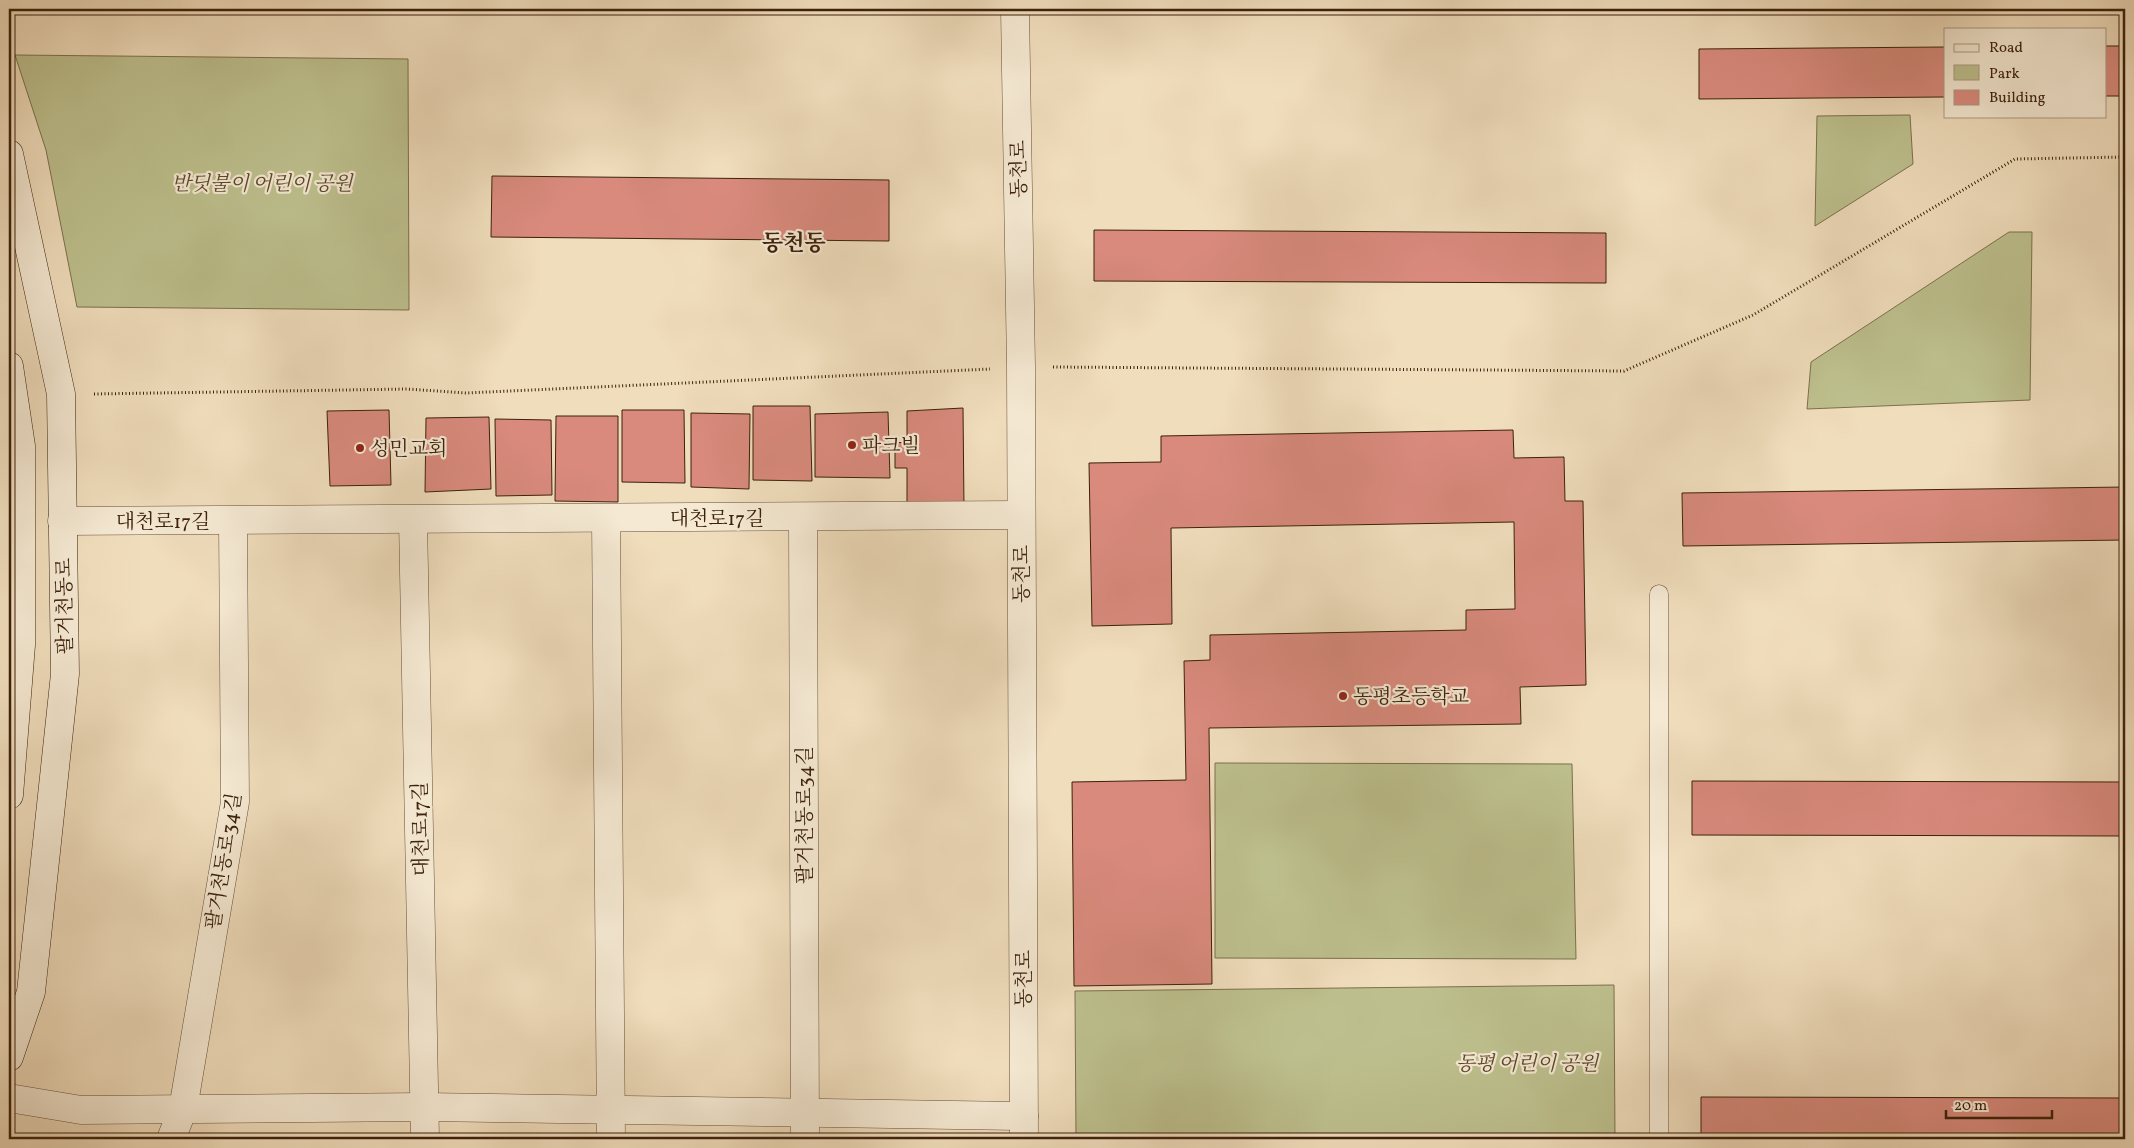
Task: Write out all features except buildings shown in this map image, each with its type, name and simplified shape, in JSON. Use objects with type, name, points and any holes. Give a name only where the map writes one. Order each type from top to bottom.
[{"type":"street","name":"동천로","points":[[1015,9],[1021,367],[1024,1127]]},
{"type":"street","name":"팔거천동로","points":[[9,154],[61,394],[65,674],[31,992],[9,1057]]},
{"type":"street","name":"팔거천동로","points":[[9,366],[21,446],[21,645],[9,795]]},
{"type":"street","name":"대천로17길","points":[[62,521],[803,518],[1021,515]]},
{"type":"street","name":"팔거천동로34길","points":[[803,518],[806,1139]]},
{"type":"street","points":[[606,519],[611,1139]]},
{"type":"street","name":"대천로17길","points":[[414,520],[425,1139]]},
{"type":"street","name":"팔거천동로34길","points":[[171,1139],[182,1109],[235,802],[233,521]]},
{"type":"street","points":[[9,1098],[81,1110],[425,1107],[806,1112],[1024,1127]]},
{"type":"lane","points":[[1659,594],[1659,1139]]},
{"type":"path","points":[[61,394],[407,389],[466,393],[1021,367],[1624,370],[1753,315],[2015,159],[2125,157]]},
{"type":"green space","name":"반딧불이 어린이 공원","points":[[15,55],[408,59],[409,310],[77,307],[46,150]]},
{"type":"green space","points":[[1910,115],[1913,164],[1815,226],[1817,116]]},
{"type":"green space","points":[[2009,232],[2032,232],[2030,400],[1807,409],[1811,362]]},
{"type":"green space","points":[[1215,763],[1572,764],[1576,959],[1215,958]]},
{"type":"green space","name":"동평 어린이 공원","points":[[1614,985],[1615,1139],[1076,1139],[1075,991]]},
{"type":"place","name":"파크빌","points":[[852,445]]},
{"type":"place","name":"성민교회","points":[[360,448]]},
{"type":"place","name":"동평초등학교","points":[[1343,696]]},
{"type":"district","name":"동천동","points":[[794,242]]}]
